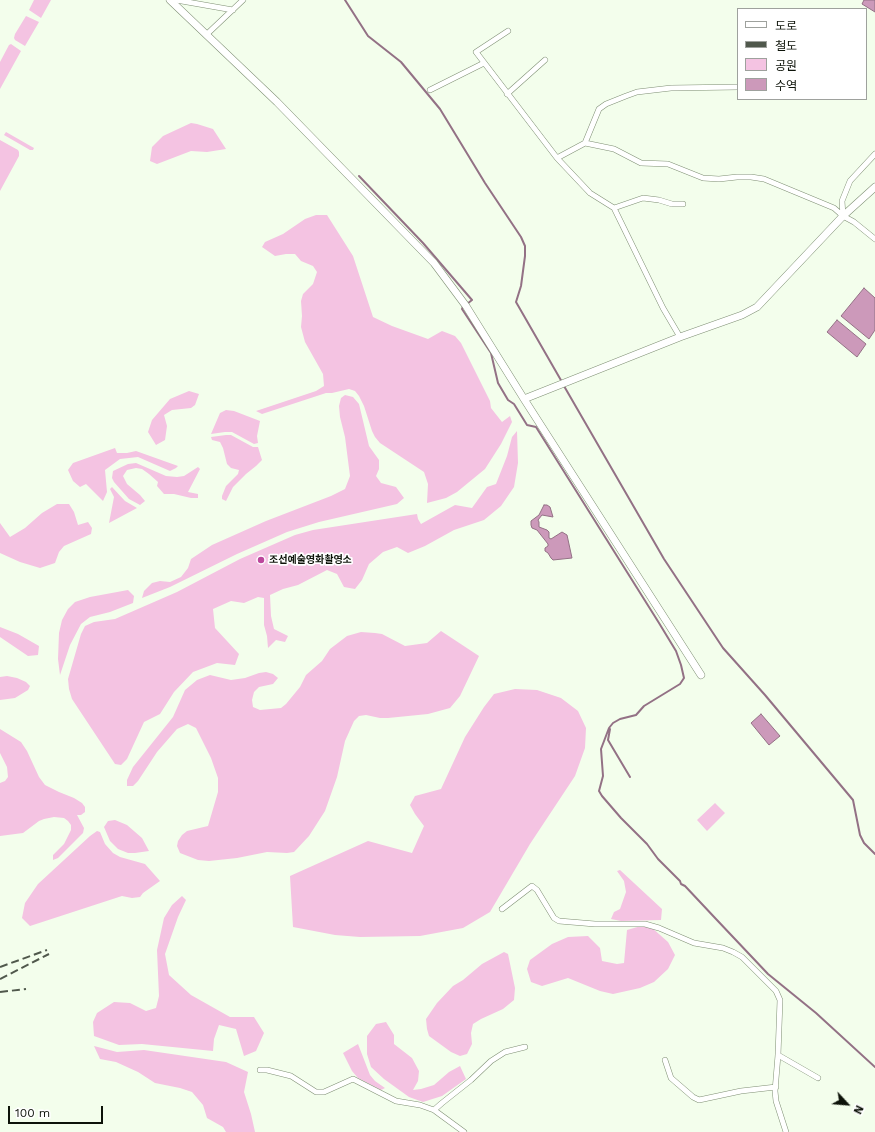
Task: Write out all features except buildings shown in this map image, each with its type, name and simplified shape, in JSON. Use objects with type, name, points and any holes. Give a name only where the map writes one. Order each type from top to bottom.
[{"type":"main road","points":[[170,0],[277,102],[434,264],[466,306],[701,675]]},
{"type":"main road","points":[[524,399],[742,315],[757,307],[843,216],[875,187]]},
{"type":"street","points":[[176,0],[232,10]]},
{"type":"street","points":[[206,35],[243,0]]},
{"type":"street","points":[[508,31],[476,52],[557,158],[590,193],[614,208],[663,308],[680,338]]},
{"type":"street","points":[[507,94],[545,60]]},
{"type":"street","points":[[430,90],[484,63]]},
{"type":"street","points":[[586,143],[599,108],[626,96],[637,92],[671,88],[737,87]]},
{"type":"street","points":[[557,158],[586,143],[614,149],[641,163],[668,164],[703,178],[719,179],[736,176],[764,179],[834,208],[875,238]]},
{"type":"street","points":[[843,216],[842,201],[850,181],[875,154]]},
{"type":"street","points":[[614,208],[643,198],[659,200],[672,204],[683,204]]},
{"type":"street","points":[[502,909],[532,886],[537,890],[554,918],[559,921],[596,924],[645,924],[659,928],[694,943],[723,948],[742,957],[776,990],[780,1000],[776,1101],[786,1132]]},
{"type":"street","points":[[434,1110],[471,1080],[491,1061],[505,1052],[525,1047]]},
{"type":"street","points":[[778,1055],[818,1078]]},
{"type":"street","points":[[665,1060],[671,1078],[693,1098],[699,1100],[741,1091],[776,1086]]},
{"type":"street","points":[[260,1070],[267,1070],[291,1076],[316,1092],[324,1092],[353,1079],[396,1101],[420,1105],[434,1110],[464,1132]]},
{"type":"green space","points":[[34,0],[51,0],[41,18],[29,10]]},
{"type":"green space","points":[[26,16],[39,22],[25,46],[14,38]]},
{"type":"green space","points":[[11,44],[21,51],[0,89],[0,62]]},
{"type":"green space","points":[[191,123],[213,129],[226,149],[207,152],[191,151],[157,164],[150,161],[152,147],[163,136]]},
{"type":"green space","points":[[6,132],[34,148],[33,150],[30,150],[4,135]]},
{"type":"green space","points":[[0,140],[18,150],[19,156],[0,191]]},
{"type":"green space","points":[[316,215],[327,215],[353,256],[373,317],[392,326],[428,339],[442,331],[455,336],[461,343],[490,401],[491,408],[502,422],[510,416],[512,422],[501,444],[485,469],[457,492],[446,498],[427,503],[428,484],[424,472],[380,443],[372,431],[364,406],[355,391],[349,389],[326,393],[262,414],[256,411],[316,391],[324,386],[323,374],[305,342],[301,327],[301,301],[303,294],[313,284],[317,272],[313,266],[301,261],[295,254],[275,256],[262,247],[265,242],[283,234],[305,219]]},
{"type":"green space","points":[[189,391],[199,394],[195,405],[191,408],[172,410],[164,415],[167,426],[165,440],[156,445],[148,432],[152,420],[170,399]]},
{"type":"green space","points":[[345,395],[353,397],[359,404],[369,446],[379,460],[379,469],[376,476],[381,483],[396,487],[404,498],[397,504],[319,522],[287,532],[237,554],[170,587],[142,598],[144,591],[152,583],[160,581],[170,582],[181,577],[188,568],[191,559],[212,545],[345,489],[350,476],[339,406],[341,398]]},
{"type":"green space","points":[[226,410],[234,411],[260,421],[257,436],[258,443],[254,444],[232,432],[211,434],[220,413]]},
{"type":"green space","points":[[517,431],[518,463],[514,487],[501,506],[484,520],[454,530],[425,546],[408,553],[397,547],[383,552],[369,564],[362,580],[355,589],[344,587],[337,574],[327,570],[298,585],[283,589],[270,595],[271,616],[274,629],[288,636],[285,642],[276,640],[268,648],[264,625],[264,598],[258,597],[244,603],[231,601],[213,609],[215,628],[239,654],[235,665],[217,663],[193,672],[174,692],[160,714],[144,722],[127,759],[121,765],[115,764],[72,699],[69,689],[68,679],[81,634],[85,626],[94,622],[115,619],[177,592],[240,559],[295,535],[313,530],[417,514],[421,524],[455,505],[472,508],[487,487],[496,484],[507,456],[512,437]]},
{"type":"green space","points":[[231,435],[253,447],[258,447],[262,460],[233,487],[226,501],[222,499],[222,496],[226,486],[238,474],[239,470],[231,468],[227,464],[220,442],[212,440],[211,437]]},
{"type":"green space","points":[[115,448],[117,453],[136,451],[178,466],[170,471],[138,457],[120,459],[105,470],[107,492],[103,501],[86,484],[80,487],[73,481],[68,470],[73,463]]},
{"type":"green space","points":[[136,463],[166,476],[177,477],[184,476],[198,467],[200,469],[188,492],[198,494],[198,498],[164,494],[157,486],[158,482],[142,469],[136,468],[127,470],[123,476],[127,484],[145,501],[140,505],[129,499],[114,482],[112,478],[113,471],[128,464]]},
{"type":"green space","points":[[112,487],[125,501],[137,508],[109,523],[114,497],[110,489]]},
{"type":"green space","points":[[57,504],[69,504],[74,512],[78,525],[88,522],[92,528],[91,534],[64,546],[59,552],[55,563],[40,568],[20,562],[0,553],[0,523],[10,537],[25,528],[42,513]]},
{"type":"green space","points":[[128,590],[134,596],[133,603],[110,612],[90,617],[81,624],[70,645],[60,675],[58,659],[59,633],[62,620],[68,609],[75,602],[90,597]]},
{"type":"green space","points":[[0,627],[18,634],[39,646],[38,655],[28,656],[0,637]]},
{"type":"green space","points":[[441,631],[479,656],[460,696],[450,708],[428,714],[388,718],[366,715],[359,716],[354,721],[345,741],[337,777],[325,811],[309,836],[294,852],[267,852],[237,858],[209,861],[198,860],[180,853],[177,846],[182,835],[187,831],[208,826],[218,792],[218,778],[211,758],[196,728],[188,724],[177,729],[157,752],[138,781],[133,786],[127,786],[127,780],[133,767],[173,717],[185,690],[197,680],[210,675],[231,680],[266,672],[273,674],[278,678],[273,684],[259,687],[254,692],[252,700],[253,707],[260,710],[281,708],[300,687],[306,675],[322,661],[330,649],[347,636],[361,632],[382,634],[405,646],[427,643]]},
{"type":"green space","points":[[7,676],[26,682],[30,686],[28,690],[15,698],[0,700],[0,677]]},
{"type":"green space","points":[[515,689],[537,690],[561,698],[578,711],[586,728],[585,748],[575,776],[530,844],[490,912],[463,928],[420,936],[360,937],[335,935],[293,927],[290,876],[368,841],[412,853],[424,826],[410,805],[415,796],[441,789],[465,737],[484,707],[494,694]]},
{"type":"green space","points":[[0,729],[21,742],[27,751],[39,777],[45,785],[74,798],[85,807],[85,812],[81,815],[77,815],[84,828],[83,833],[58,858],[53,860],[53,855],[64,844],[71,830],[71,825],[64,818],[54,817],[44,819],[23,833],[0,836],[0,783],[5,781],[8,777],[7,767],[0,753]]},
{"type":"green space","points":[[715,803],[725,813],[707,831],[697,820]]},
{"type":"green space","points":[[115,820],[127,825],[142,838],[149,851],[128,853],[118,849],[110,841],[104,827],[108,821]]},
{"type":"green space","points":[[97,831],[100,832],[105,844],[113,853],[120,857],[145,864],[160,881],[143,893],[140,897],[132,898],[122,896],[30,926],[22,918],[25,903],[38,884]]},
{"type":"green space","points":[[620,870],[662,909],[661,920],[621,921],[611,919],[614,912],[620,909],[626,892],[624,881],[617,871]]},
{"type":"green space","points":[[182,896],[186,900],[178,917],[165,954],[169,975],[191,995],[230,1017],[254,1017],[264,1033],[256,1051],[244,1056],[236,1029],[219,1025],[214,1039],[213,1051],[142,1044],[119,1045],[94,1036],[93,1022],[97,1013],[114,1002],[130,1003],[146,1011],[156,1008],[159,996],[157,950],[164,918],[172,905]]},
{"type":"green space","points":[[641,926],[651,927],[668,942],[675,955],[668,969],[654,982],[640,988],[613,994],[600,991],[568,978],[542,986],[531,982],[527,969],[530,960],[552,944],[568,937],[588,936],[600,948],[602,961],[617,964],[624,963],[627,930]]},
{"type":"green space","points":[[504,952],[508,954],[515,988],[514,1000],[503,1009],[473,1024],[471,1033],[472,1044],[467,1054],[460,1056],[451,1052],[429,1036],[426,1019],[437,1003],[453,986],[463,980],[482,964]]},
{"type":"green space","points":[[386,1022],[394,1035],[394,1044],[412,1058],[419,1071],[418,1081],[413,1090],[434,1085],[449,1072],[460,1066],[466,1079],[442,1096],[423,1102],[409,1097],[384,1079],[371,1067],[367,1054],[367,1036],[376,1024]]},
{"type":"green space","points":[[358,1044],[370,1075],[375,1081],[385,1088],[381,1090],[358,1078],[352,1071],[343,1053]]},
{"type":"green space","points":[[94,1046],[117,1052],[144,1050],[226,1062],[248,1072],[244,1092],[255,1132],[226,1132],[223,1127],[207,1118],[203,1105],[192,1092],[155,1083],[138,1072],[116,1062],[100,1059]]},
{"type":"water","points":[[864,0],[875,0],[875,12],[862,4]]},
{"type":"water","points":[[864,288],[875,298],[875,330],[869,339],[841,316]]},
{"type":"water","points":[[837,320],[866,344],[857,357],[827,332]]},
{"type":"water","points":[[544,505],[550,507],[553,517],[542,515],[538,520],[539,527],[549,532],[549,538],[551,539],[562,532],[567,535],[572,558],[553,560],[545,551],[548,544],[537,530],[532,528],[531,521],[539,515]]},
{"type":"water","points":[[761,714],[780,736],[769,745],[751,723]]},
{"type":"waterway","points":[[345,0],[368,36],[401,62],[440,109],[485,183],[521,237],[525,246],[525,256],[521,286],[516,302],[562,382]]},
{"type":"waterway","points":[[359,176],[423,243],[472,300],[467,304]]},
{"type":"waterway","points":[[463,306],[462,309],[491,353],[498,383],[508,400],[514,404],[527,425],[536,427],[659,623],[676,651],[681,665],[684,678],[680,684],[644,706],[636,715],[620,719],[613,723],[609,728],[601,749],[603,776],[599,791],[621,818],[647,844],[658,859],[680,881],[681,884],[685,886],[768,974],[816,1013],[875,1067]]},
{"type":"waterway","points":[[564,386],[664,559],[723,648],[765,695],[853,800],[860,835],[864,843],[875,854]]},
{"type":"waterway","points":[[610,729],[608,740],[630,777]]},
{"type":"railway","points":[[0,967],[47,950]]},
{"type":"railway","points":[[0,979],[49,954]]},
{"type":"railway","points":[[0,992],[26,989]]},
{"type":"place","name":"조선예술영화촬영소","points":[[261,560]]}]
